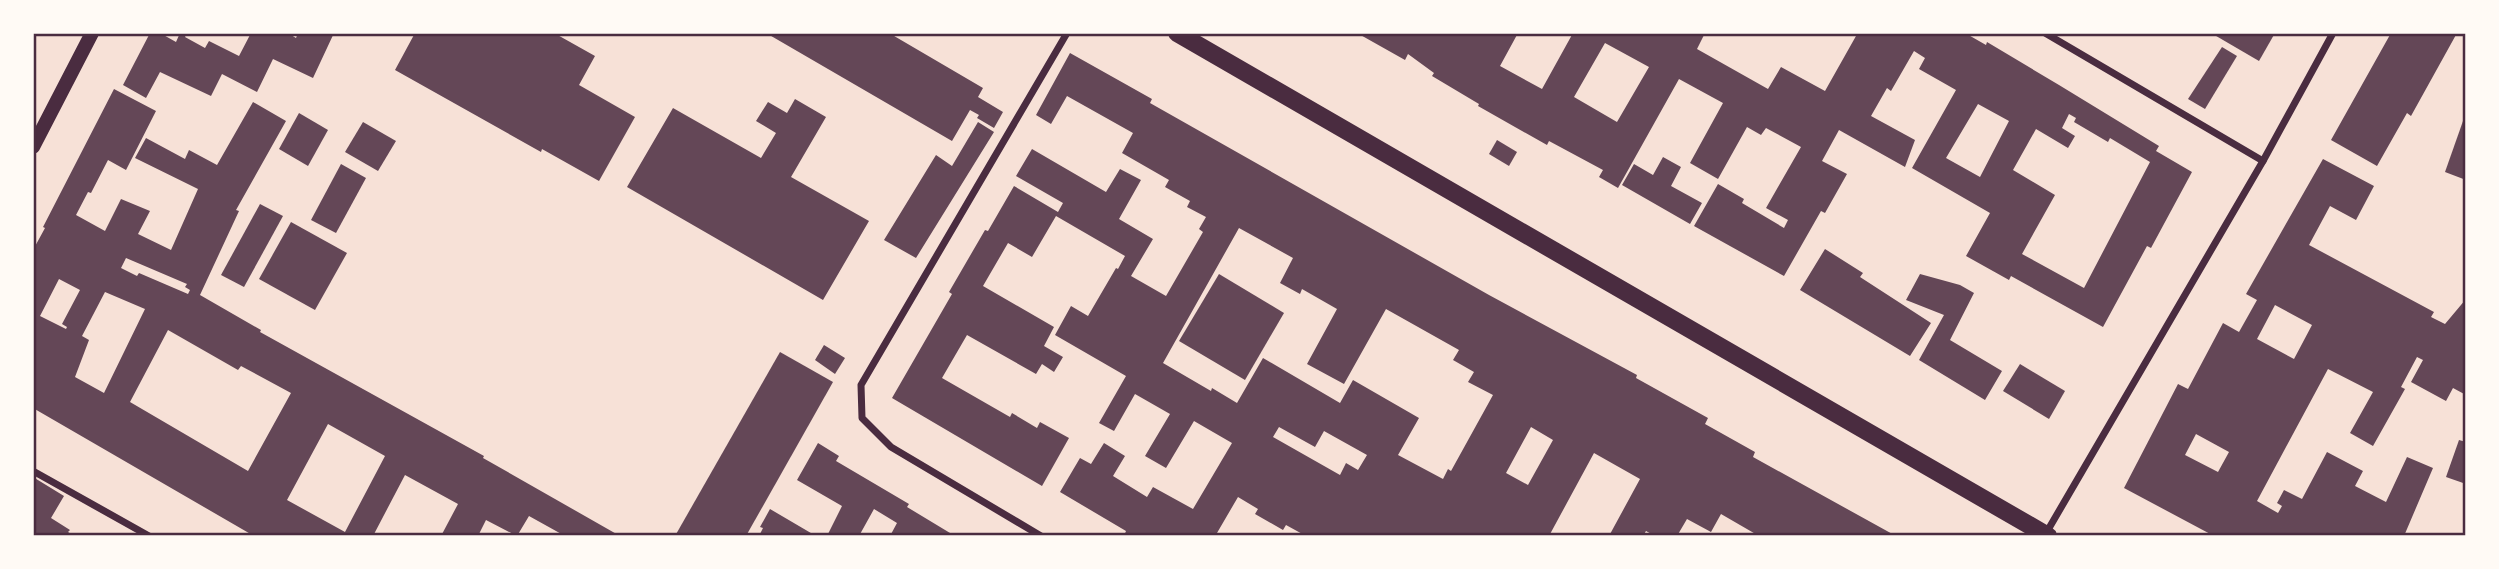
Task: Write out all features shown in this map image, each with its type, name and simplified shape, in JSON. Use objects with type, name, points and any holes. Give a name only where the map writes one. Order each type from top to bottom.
[{"type":"main road","points":[[33,148],[92,33]]},
{"type":"main road","points":[[1177,33],[2046,535]]},
{"type":"street","points":[[1041,536],[891,447],[862,418],[861,385],[1067,33]]},
{"type":"street","points":[[2045,33],[2263,161]]},
{"type":"street","points":[[2046,535],[2263,161],[2333,33]]},
{"type":"street","points":[[33,471],[149,536]]},
{"type":"building","points":[[150,33],[160,33],[176,42],[180,33],[187,33],[185,37],[205,48],[209,41],[239,56],[251,33],[288,33],[296,38],[298,33],[334,33],[313,78],[273,59],[257,92],[222,74],[211,96],[160,72],[146,98],[123,85]]},
{"type":"building","points":[[415,33],[554,33],[595,56],[579,85],[635,117],[599,181],[542,149],[541,152],[395,70]]},
{"type":"building","points":[[766,33],[889,33],[983,88],[978,97],[1003,112],[994,128],[977,118],[979,115],[970,110],[952,141]]},
{"type":"building","points":[[1357,33],[1518,33],[1500,66],[1542,89],[1573,33],[1705,33],[1697,49],[1768,89],[1781,67],[1825,91],[1856,36],[1852,33],[1965,33],[1986,45],[1987,42],[2159,146],[2156,151],[2192,172],[2151,248],[2147,246],[2103,327],[2011,276],[2009,280],[1966,256],[1990,213],[1912,168],[1956,90],[1919,69],[1925,58],[1914,51],[1891,91],[1887,88],[1871,116],[1915,140],[1905,167],[1839,130],[1822,161],[1847,174],[1825,213],[1821,211],[1784,276],[1694,226],[1718,184],[1744,199],[1742,203],[1784,228],[1788,220],[1766,208],[1801,147],[1766,128],[1761,135],[1747,127],[1718,179],[1690,163],[1723,103],[1679,79],[1618,188],[1599,177],[1603,170],[1549,141],[1547,145],[1478,106],[1479,104],[1432,76],[1434,73],[1408,54],[1405,60]],"holes":[[[1605,43],[1649,67],[1617,122],[1574,97]],[[1978,104],[2009,121],[1980,177],[1946,158]],[[2069,114],[2076,118],[2074,122],[2108,142],[2110,138],[2150,162],[2084,288],[2022,254],[2055,195],[2013,170],[2036,129],[2068,148],[2075,136],[2062,128]]]},
{"type":"building","points":[[2211,33],[2275,33],[2259,61]]},
{"type":"building","points":[[2391,33],[2457,33],[2411,116],[2407,113],[2377,166],[2331,140]]},
{"type":"building","points":[[2222,47],[2237,56],[2205,109],[2188,99]]},
{"type":"building","points":[[1070,53],[1152,99],[1150,103],[1489,295],[1637,375],[1636,378],[1708,418],[1705,424],[1755,452],[1753,457],[1896,536],[1759,536],[1721,514],[1711,532],[1687,519],[1677,536],[1655,536],[1646,531],[1643,536],[1609,536],[1640,479],[1594,453],[1549,536],[1306,536],[1286,525],[1283,530],[1255,514],[1258,509],[1238,497],[1217,533],[1222,536],[1124,536],[1126,531],[1060,492],[1080,458],[1091,464],[1104,443],[1125,456],[1113,476],[1147,497],[1153,487],[1193,509],[1232,443],[1194,421],[1166,468],[1145,456],[1170,414],[1135,394],[1114,431],[1099,423],[1126,376],[1055,335],[1071,306],[1088,316],[1125,256],[1056,216],[1032,257],[1008,243],[983,286],[1054,327],[1044,346],[1063,357],[1054,372],[1042,364],[1036,374],[967,335],[942,378],[1010,417],[1012,413],[1037,428],[1040,422],[1069,438],[1042,486],[892,398],[952,294],[949,292],[1014,186],[1058,212],[1063,203],[1016,176],[1032,149],[1106,192],[1120,169],[1141,180],[1119,219],[1153,239],[1131,276],[1166,296],[1203,232],[1199,229],[1206,217],[1187,207],[1190,201],[1165,187],[1169,180],[1122,153],[1133,133],[1067,96],[1051,124],[1036,115]],"holes":[[[1239,228],[1293,258],[1280,283],[1300,294],[1302,289],[1337,309],[1307,364],[1344,384],[1386,309],[1459,350],[1453,360],[1474,372],[1468,382],[1493,395],[1451,471],[1448,469],[1443,479],[1398,455],[1419,418],[1353,380],[1340,403],[1263,358],[1237,403],[1163,363]],[[1279,427],[1315,447],[1324,431],[1367,455],[1358,470],[1346,463],[1340,475],[1273,437]],[[1531,427],[1553,440],[1528,485],[1506,473]]]},
{"type":"building","points":[[114,89],[156,111],[126,170],[108,160],[76,215],[105,231],[121,199],[150,211],[138,234],[171,250],[198,189],[135,158],[146,138],[185,159],[189,150],[217,165],[253,102],[286,121],[236,210],[239,211],[200,295],[261,330],[260,332],[484,456],[483,458],[620,536],[565,536],[529,516],[517,536],[486,520],[478,536],[441,536],[458,504],[405,475],[373,536],[254,536],[33,408],[33,250],[45,228],[43,227]],"holes":[[[126,258],[187,284],[185,287],[190,290],[188,294],[121,268]],[[59,279],[80,290],[62,324],[66,329],[40,316]],[[105,292],[145,309],[104,393],[75,377],[89,340],[82,336]],[[168,330],[238,370],[241,366],[291,393],[248,471],[130,402]],[[328,424],[385,456],[345,532],[287,500]]]},
{"type":"building","points":[[795,99],[826,117],[791,177],[869,221],[823,300],[627,187],[673,108],[761,158],[776,133],[756,121],[768,102],[787,113]]},
{"type":"building","points":[[299,113],[328,130],[308,166],[279,149]]},
{"type":"building","points":[[2463,121],[2466,122],[2466,180],[2445,172]]},
{"type":"building","points":[[363,122],[396,141],[378,171],[345,152]]},
{"type":"building","points":[[978,122],[994,132],[916,258],[884,240],[936,155],[952,166]]},
{"type":"building","points":[[1497,140],[1517,152],[1509,166],[1489,154]]},
{"type":"building","points":[[1663,157],[1681,167],[1671,186],[1702,203],[1690,224],[1622,185],[1634,164],[1653,175]]},
{"type":"building","points":[[2323,159],[2374,186],[2356,220],[2330,206],[2309,245],[2434,312],[2431,317],[2445,324],[2466,299],[2466,395],[2453,388],[2446,401],[2411,382],[2423,360],[2417,357],[2401,387],[2405,389],[2373,446],[2350,433],[2373,392],[2328,369],[2257,501],[2278,513],[2282,506],[2277,503],[2284,490],[2302,499],[2327,452],[2363,471],[2355,486],[2386,502],[2407,457],[2433,468],[2404,536],[2214,536],[2124,488],[2178,384],[2188,389],[2223,323],[2239,332],[2257,300],[2246,294]],"holes":[[[2275,305],[2312,325],[2294,359],[2257,339]],[[2196,434],[2229,452],[2218,472],[2185,455]]]},
{"type":"building","points":[[341,164],[366,178],[336,233],[311,220]]},
{"type":"building","points":[[260,204],[283,216],[244,287],[221,275]]},
{"type":"building","points":[[291,222],[347,253],[315,310],[259,279]]},
{"type":"building","points":[[1825,249],[1863,273],[1860,277],[1931,323],[1910,356],[1800,290]]},
{"type":"building","points":[[1219,274],[1284,313],[1245,380],[1179,341]]},
{"type":"building","points":[[1920,274],[1960,285],[1974,293],[1950,340],[2002,371],[1985,400],[1919,360],[1944,315],[1906,300]]},
{"type":"building","points":[[824,345],[845,358],[835,374],[815,360]]},
{"type":"building","points":[[780,352],[833,382],[746,536],[675,536]]},
{"type":"building","points":[[2020,364],[2065,391],[2049,419],[2003,391]]},
{"type":"building","points":[[2459,440],[2466,442],[2466,484],[2446,477]]},
{"type":"building","points":[[818,443],[839,456],[836,461],[909,504],[907,507],[955,536],[890,536],[897,523],[874,509],[859,536],[827,536],[842,506],[797,480]]},
{"type":"building","points":[[33,477],[64,496],[51,518],[70,530],[68,532],[74,536],[33,536]]},
{"type":"building","points":[[770,509],[816,536],[759,536],[763,528],[760,527]]}]
